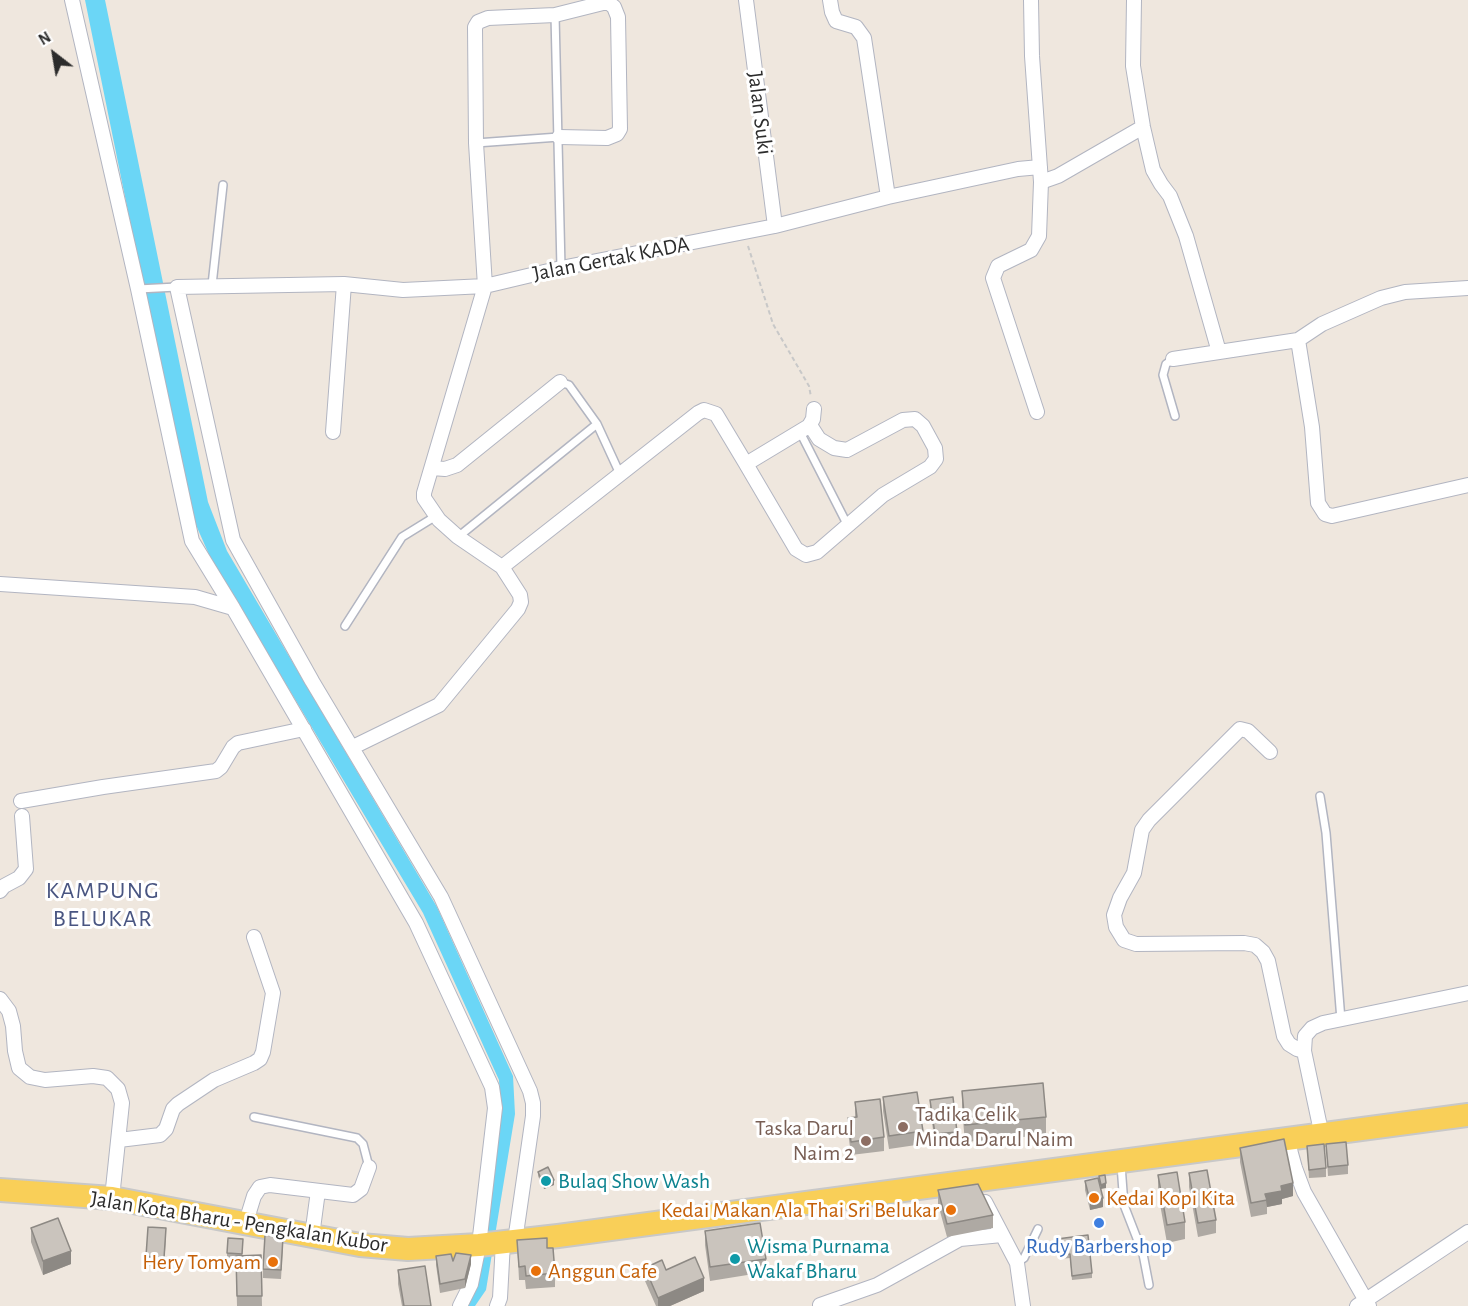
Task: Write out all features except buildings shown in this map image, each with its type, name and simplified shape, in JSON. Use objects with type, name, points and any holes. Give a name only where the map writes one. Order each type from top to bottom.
[{"type":"main road","name":"Jalan Kota Bharu - Pengkalan Kubor","points":[[0,1190],[112,1198],[360,1245],[408,1249],[479,1245],[975,1182],[1468,1115]]},
{"type":"street","points":[[72,0],[138,289],[192,541],[416,923],[492,1087],[495,1108],[479,1245],[471,1284],[460,1306]]},
{"type":"street","name":"Jalan Suki","points":[[746,0],[775,226]]},
{"type":"street","points":[[830,0],[836,21],[856,27],[864,38],[888,197]]},
{"type":"street","points":[[1031,0],[1032,56],[1038,118],[1040,175],[1039,236],[1035,246],[1025,254],[998,266],[993,278],[1037,412]]},
{"type":"street","points":[[1134,0],[1133,66],[1153,170],[1170,196],[1186,236],[1219,352]]},
{"type":"street","points":[[353,747],[441,704],[520,606],[520,595],[502,567],[458,537],[436,516],[424,498],[485,286],[476,142],[474,33],[478,22],[488,18],[555,15],[603,3],[614,7],[618,17],[620,129],[617,134],[607,138],[559,138]]},
{"type":"street","name":"Jalan Gertak KADA","points":[[177,287],[344,284],[403,290],[485,286],[561,268],[775,226],[888,197],[1018,169],[1040,175],[1058,176],[1143,127]]},
{"type":"street","points":[[333,432],[344,284]]},
{"type":"street","points":[[177,287],[233,540],[441,897],[530,1091],[533,1116],[497,1306]]},
{"type":"street","points":[[1173,359],[1298,340],[1322,324],[1381,298],[1405,292],[1468,288]]},
{"type":"street","points":[[1298,340],[1312,427],[1318,502],[1325,514],[1332,516],[1468,485]]},
{"type":"street","points":[[432,468],[445,469],[457,465],[560,382]]},
{"type":"street","points":[[746,464],[805,428],[813,419],[814,409]]},
{"type":"street","points":[[502,567],[704,410],[716,414],[800,553],[812,555],[817,552],[883,495],[930,467],[936,459],[935,448],[923,426],[915,419],[903,420],[851,449],[842,451],[819,439],[805,428]]},
{"type":"street","points":[[0,584],[195,597],[233,608]]},
{"type":"street","points":[[21,801],[216,771],[221,767],[232,747],[238,743],[304,729]]},
{"type":"street","points":[[1270,752],[1248,731],[1240,729],[1149,820],[1142,830],[1134,873],[1120,897],[1114,915],[1116,927],[1124,940],[1136,944],[1244,943],[1255,945],[1268,961],[1284,1036],[1289,1044],[1304,1051]]},
{"type":"street","points":[[0,891],[4,886],[19,878],[26,869],[22,816]]},
{"type":"street","points":[[119,1140],[160,1135],[166,1130],[173,1110],[178,1104],[214,1080],[260,1059],[273,993],[254,937]]},
{"type":"street","points":[[1322,1136],[1304,1051],[1305,1036],[1312,1028],[1323,1023],[1468,993]]},
{"type":"street","points":[[0,999],[9,1011],[19,1068],[30,1077],[45,1080],[93,1076],[107,1078],[118,1089],[122,1103],[112,1198]]},
{"type":"street","points":[[1287,1139],[1304,1192],[1364,1304],[1468,1232]]},
{"type":"street","points":[[246,1222],[256,1191],[265,1185],[348,1195],[357,1193],[364,1185],[369,1167]]},
{"type":"street","points":[[975,1182],[1017,1263],[1023,1306]]},
{"type":"street","points":[[312,1236],[318,1191]]},
{"type":"street","points":[[820,1305],[877,1285],[960,1239],[1002,1235]]},
{"type":"lane","points":[[555,15],[561,268]]},
{"type":"lane","points":[[476,142],[559,138]]},
{"type":"lane","points":[[212,285],[223,185]]},
{"type":"lane","points":[[138,289],[177,287]]},
{"type":"lane","points":[[1173,359],[1166,364],[1162,375],[1175,416]]},
{"type":"lane","points":[[560,382],[569,385],[597,424],[620,474]]},
{"type":"lane","points":[[458,537],[597,424]]},
{"type":"lane","points":[[805,428],[847,524]]},
{"type":"lane","points":[[345,626],[402,537],[436,516]]},
{"type":"lane","points":[[1320,796],[1326,832],[1341,1020]]},
{"type":"lane","points":[[254,1117],[357,1138],[363,1144],[369,1167]]},
{"type":"lane","points":[[1121,1162],[1124,1205],[1143,1254],[1149,1285]]},
{"type":"lane","points":[[1017,1263],[1024,1258],[1038,1229]]},
{"type":"path","points":[[744,232],[773,324],[809,386],[814,409]]},
{"type":"water","points":[[85,0],[105,0],[208,502],[227,551],[437,907],[513,1076],[515,1114],[486,1290],[475,1306],[463,1306],[501,1111],[499,1080],[423,913],[211,559],[188,507]]},
{"type":"place","name":"Tadika Celik Minda Darul Naim","points":[[903,1127]]},
{"type":"place","name":"Taska Darul Naim 2","points":[[866,1141]]},
{"type":"place","name":"Bulaq Show Wash","points":[[546,1181]]},
{"type":"place","name":"Kedai Kopi Kita","points":[[1094,1198]]},
{"type":"place","name":"Kedai Makan Ala Thai Sri Belukar","points":[[951,1210]]},
{"type":"place","name":"Rudy Barbershop","points":[[1099,1223]]},
{"type":"place","name":"Wisma Purnama Wakaf Bharu","points":[[735,1259]]},
{"type":"place","name":"Hery Tomyam","points":[[273,1262]]},
{"type":"place","name":"Anggun Cafe","points":[[536,1271]]},
{"type":"district","name":"KAMPUNG BELUKAR","points":[[103,905]]}]
